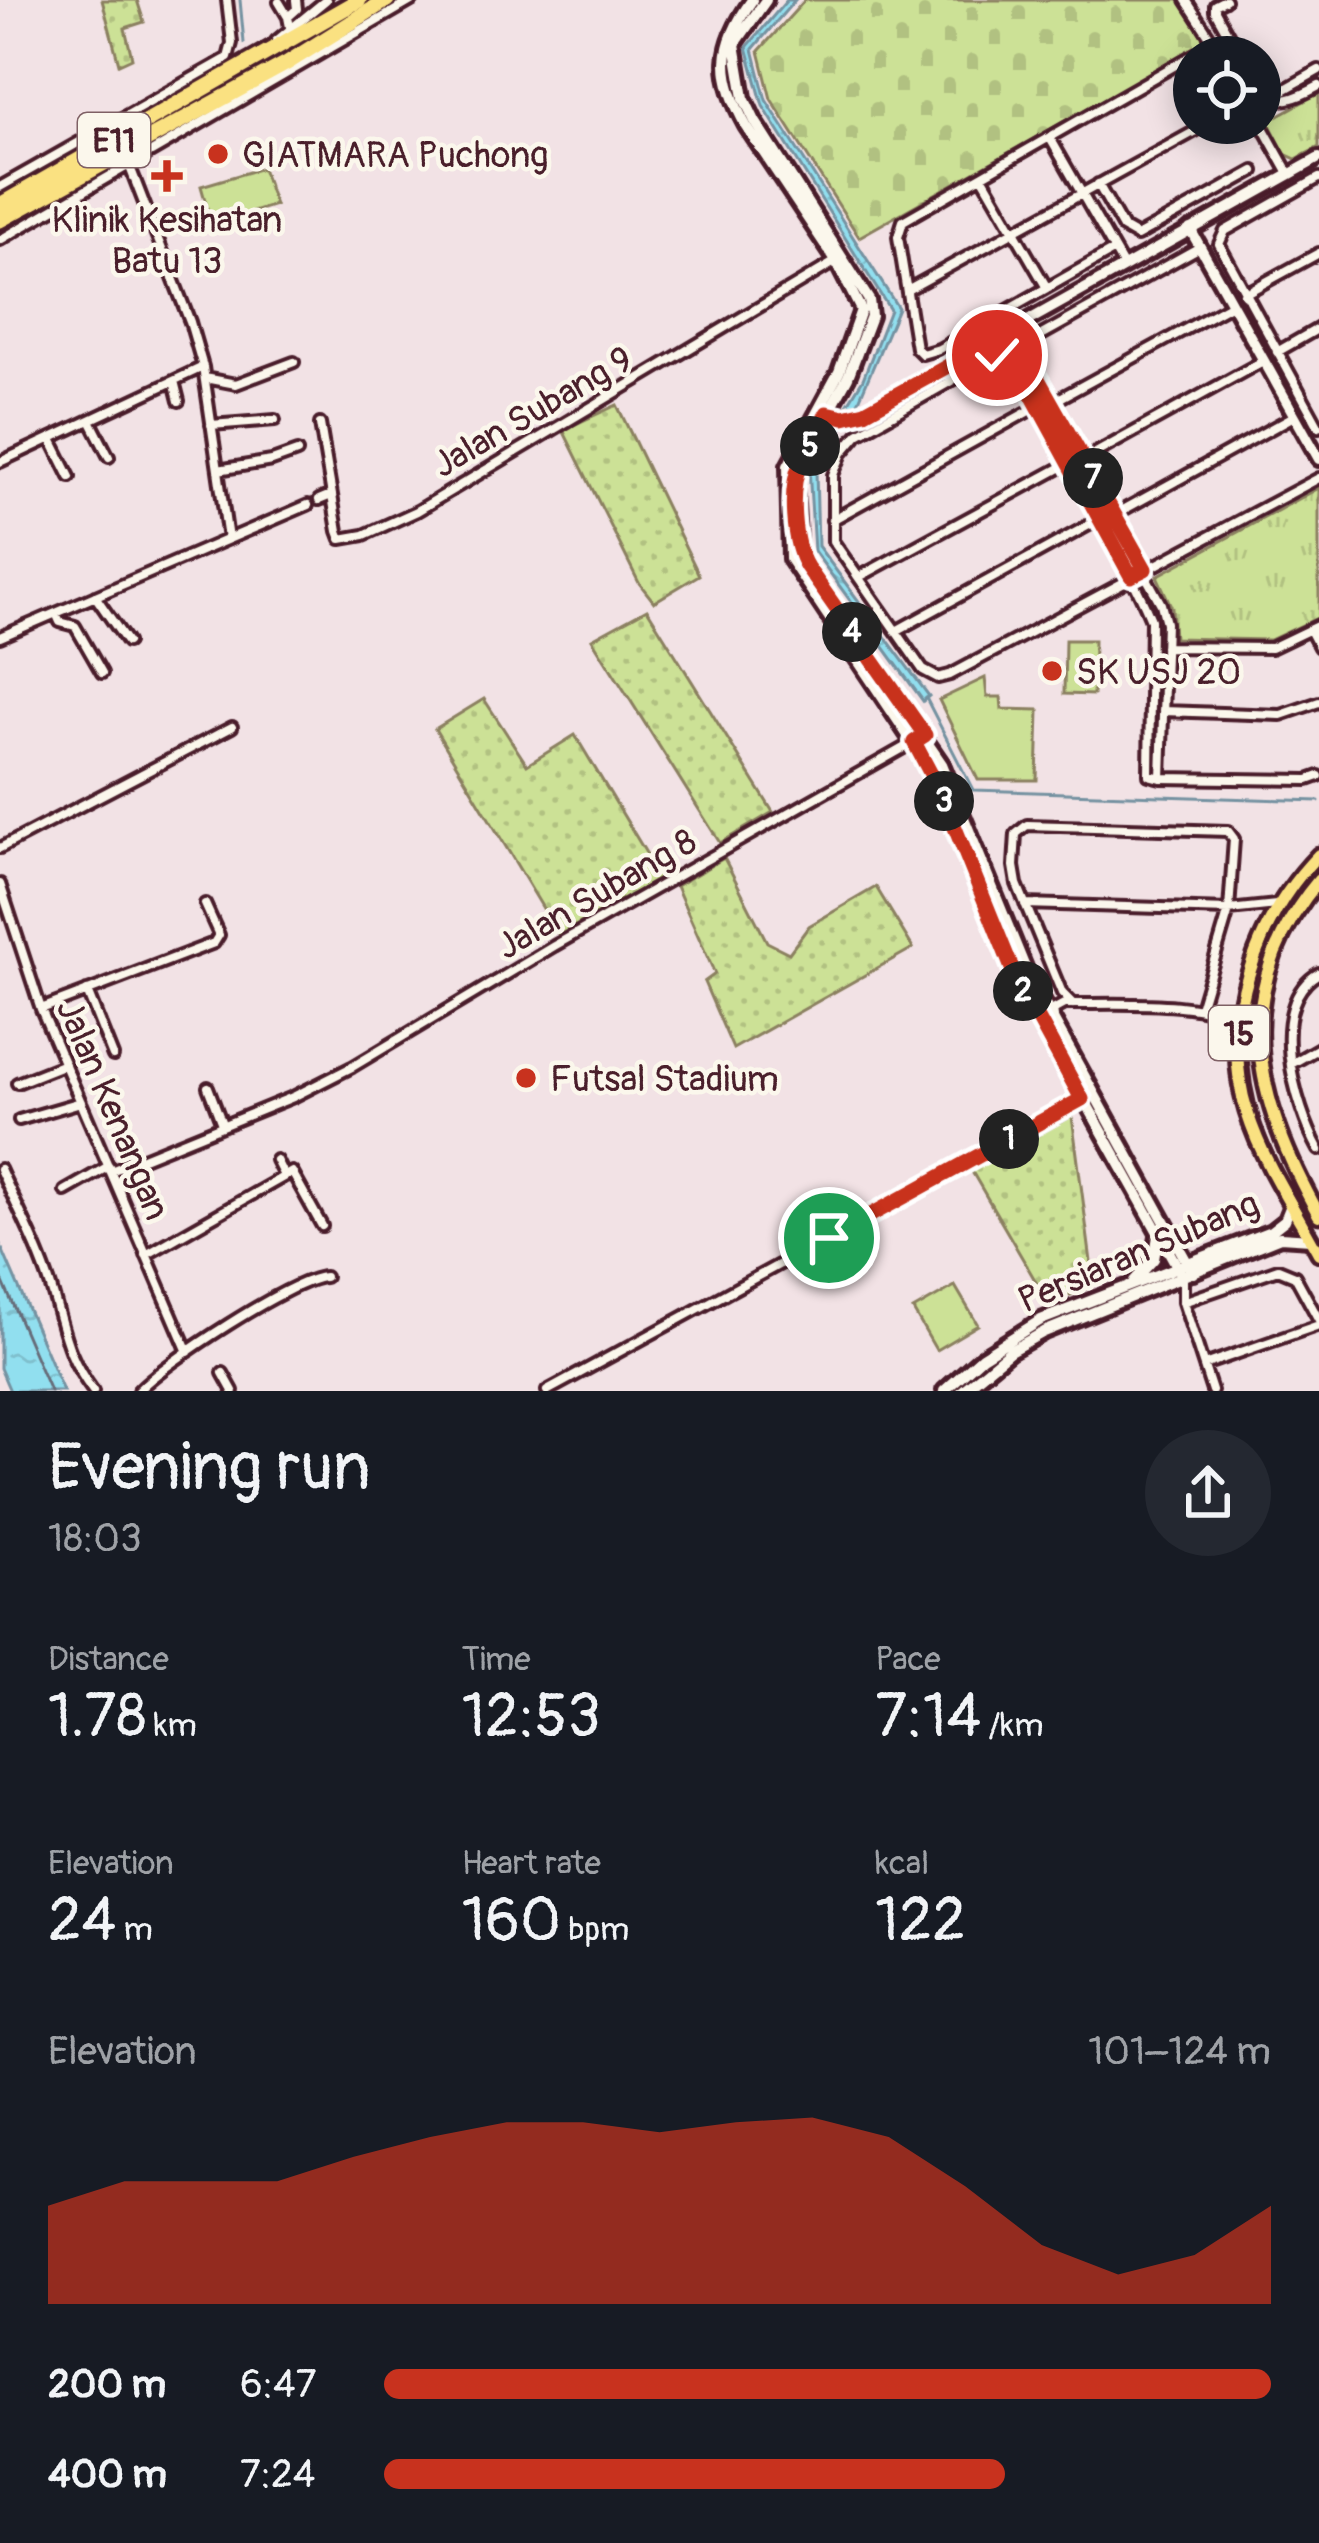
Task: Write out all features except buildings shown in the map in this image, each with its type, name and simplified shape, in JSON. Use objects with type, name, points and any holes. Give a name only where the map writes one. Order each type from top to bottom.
[{"type":"highway","name":"E11","points":[[0,205],[359,0]]},
{"type":"highway","name":"E11","points":[[0,220],[287,62],[387,0]]},
{"type":"main road","name":"15","points":[[1311,1239],[1265,1157],[1246,1110],[1238,1059],[1251,965],[1260,939],[1279,904],[1319,855]]},
{"type":"main road","name":"15","points":[[1317,1212],[1274,1126],[1259,1054],[1274,955],[1297,908],[1319,880]]},
{"type":"main road","points":[[1311,1239],[1319,1253]]},
{"type":"street","points":[[0,187],[228,58],[232,43],[227,0]]},
{"type":"street","points":[[288,16],[297,9],[296,0]]},
{"type":"street","points":[[229,78],[235,67],[274,43],[324,0]]},
{"type":"street","points":[[0,239],[413,0]]},
{"type":"street","points":[[752,0],[726,45],[735,102],[746,126],[840,258]]},
{"type":"street","points":[[766,0],[736,44],[744,98],[840,258],[860,302],[861,318],[826,412],[788,466],[790,559],[947,777],[1026,970],[1158,1232],[1185,1270]]},
{"type":"street","points":[[1187,0],[1210,36]]},
{"type":"street","points":[[1225,0],[1215,10],[1230,36]]},
{"type":"street","points":[[279,2],[290,28]]},
{"type":"street","points":[[1114,250],[939,350],[925,354],[916,348],[898,237],[903,221],[1173,67]]},
{"type":"street","points":[[1281,91],[1319,70]]},
{"type":"street","points":[[1281,98],[1291,101],[1319,86]]},
{"type":"street","points":[[1049,138],[1124,267]]},
{"type":"street","points":[[907,290],[1173,143]]},
{"type":"street","points":[[1272,144],[1289,174]]},
{"type":"street","points":[[826,412],[859,415],[1319,158]]},
{"type":"street","points":[[130,167],[190,322],[204,372],[228,539]]},
{"type":"street","points":[[1098,184],[1123,228],[1138,236],[1254,171]]},
{"type":"street","points":[[982,176],[1047,288]]},
{"type":"street","points":[[1319,178],[1226,231],[1219,249],[1319,427]]},
{"type":"street","points":[[1190,230],[1319,460]]},
{"type":"street","points":[[1020,347],[1200,247]]},
{"type":"street","points":[[1244,294],[1319,253]]},
{"type":"street","name":"Jalan Subang 9","points":[[320,424],[341,539],[389,525],[840,258]]},
{"type":"street","points":[[1051,403],[1232,304]]},
{"type":"street","points":[[1277,352],[1319,328]]},
{"type":"street","points":[[1011,331],[1145,569],[1164,614],[1161,778]]},
{"type":"street","points":[[1319,478],[1131,576],[944,677],[928,674],[896,631],[837,548],[832,520],[833,475],[850,443],[868,425],[997,355],[1010,355],[1131,576],[1150,620],[1147,770],[1151,776],[1308,780],[1319,776]]},
{"type":"street","points":[[1083,460],[1263,361]]},
{"type":"street","points":[[0,462],[174,381],[204,372],[236,384],[294,362]]},
{"type":"street","points":[[174,381],[178,401]]},
{"type":"street","points":[[1307,406],[1319,399]]},
{"type":"street","points":[[832,520],[1038,406]]},
{"type":"street","points":[[1114,515],[1294,416]]},
{"type":"street","points":[[212,425],[275,420]]},
{"type":"street","points":[[91,422],[109,457]]},
{"type":"street","points":[[51,439],[70,478]]},
{"type":"street","points":[[218,470],[297,452]]},
{"type":"street","points":[[859,578],[1069,463]]},
{"type":"street","points":[[319,500],[331,495]]},
{"type":"street","points":[[0,637],[308,505]]},
{"type":"street","points":[[896,631],[1100,519]]},
{"type":"street","points":[[95,596],[127,642]]},
{"type":"street","points":[[56,613],[63,623],[75,626],[102,674]]},
{"type":"street","points":[[1165,647],[1271,648],[1314,628],[1319,647]]},
{"type":"street","points":[[1163,711],[1281,716],[1319,702]]},
{"type":"street","points":[[0,848],[232,727]]},
{"type":"street","points":[[920,739],[1015,976],[1172,1235],[1185,1270],[1183,1302],[1212,1391]]},
{"type":"street","name":"Jalan Subang 8","points":[[64,1191],[110,1168],[293,1096],[407,1036],[554,946],[920,739]]},
{"type":"street","points":[[1073,1004],[1062,993],[1014,866],[1016,834],[1027,824],[1223,830],[1234,839],[1228,910],[1200,1008]]},
{"type":"street","name":"Jalan Kenangan","points":[[0,884],[3,909],[41,1009],[188,1352]]},
{"type":"street","points":[[41,1009],[214,943],[219,935],[206,904]]},
{"type":"street","points":[[1025,904],[1228,910],[1279,904]]},
{"type":"street","points":[[1254,910],[1261,921],[1260,939]]},
{"type":"street","points":[[1319,973],[1306,980],[1293,1008],[1291,1064],[1295,1095],[1319,1150]]},
{"type":"street","points":[[87,992],[113,1056]]},
{"type":"street","points":[[1055,1023],[1052,1013],[1058,1005],[1073,1004],[1200,1008],[1225,1014],[1240,1027]]},
{"type":"street","points":[[1291,1064],[1319,1048]]},
{"type":"street","points":[[17,1083],[65,1064]]},
{"type":"street","points":[[208,1087],[223,1125]]},
{"type":"street","points":[[548,1391],[1088,1096]]},
{"type":"street","points":[[19,1120],[81,1102]]},
{"type":"street","points":[[1307,1129],[1319,1123]]},
{"type":"street","points":[[276,1160],[322,1226]]},
{"type":"street","points":[[0,1168],[53,1293],[73,1364],[93,1391]]},
{"type":"street","points":[[146,1255],[288,1174]]},
{"type":"street","name":"Persiaran Subang","points":[[944,1391],[1044,1332],[1282,1224],[1291,1205]]},
{"type":"street","points":[[1127,1287],[1154,1259],[1158,1232]]},
{"type":"street","points":[[1172,1235],[1190,1252],[1214,1253]]},
{"type":"street","name":"Persiaran Subang","points":[[962,1391],[974,1373],[1041,1320],[1287,1235],[1311,1239]]},
{"type":"street","points":[[1183,1302],[1278,1269],[1295,1276],[1319,1322],[1204,1365]]},
{"type":"street","points":[[138,1391],[163,1366],[297,1286],[325,1277]]},
{"type":"street","points":[[224,1373],[233,1391]]},
{"type":"green space","points":[[102,0],[137,0],[144,22],[125,28],[132,58],[119,64]]},
{"type":"green space","points":[[805,0],[1182,0],[1202,36],[1173,36],[1173,60],[859,237],[771,99],[759,51]]},
{"type":"green space","points":[[1319,93],[1319,147],[1296,159],[1285,154],[1280,144],[1281,114]]},
{"type":"green space","points":[[262,168],[275,205],[211,222],[201,186]]},
{"type":"green space","points":[[617,405],[699,575],[654,602],[639,583],[563,430]]},
{"type":"green space","points":[[1319,488],[1319,617],[1270,640],[1174,638],[1172,608],[1157,576]]},
{"type":"green space","points":[[647,609],[773,812],[720,843],[592,639]]},
{"type":"green space","points":[[1065,640],[1094,640],[1093,695],[1064,694]]},
{"type":"green space","points":[[985,678],[987,697],[1001,697],[1002,709],[1039,710],[1037,780],[978,780],[939,700]]},
{"type":"green space","points":[[484,699],[527,765],[575,735],[661,878],[559,935],[435,729]]},
{"type":"green space","points":[[724,858],[767,942],[789,953],[809,926],[876,887],[913,948],[733,1049],[704,982],[715,974],[676,886]]},
{"type":"green space","points":[[1072,1116],[1094,1285],[1049,1304],[971,1170]]},
{"type":"green space","points":[[955,1286],[978,1325],[936,1350],[913,1310]]},
{"type":"water","points":[[787,0],[795,0],[753,49],[766,100],[898,308],[859,400],[816,470],[818,546],[929,696],[923,701],[814,551],[809,467],[863,379],[890,310],[763,106],[747,47]]},
{"type":"water","points":[[0,1244],[63,1391],[10,1391],[0,1368]]},
{"type":"waterway","points":[[240,0],[244,43]]},
{"type":"waterway","points":[[926,698],[973,790],[1319,801]]},
{"type":"tram line","points":[[1319,864],[1297,891],[1265,953],[1249,1020],[1248,1055],[1261,1123],[1319,1240]]},
{"type":"place","name":"GIATMARA Puchong","points":[[218,154]]},
{"type":"place","name":"Klinik Kesihatan Batu 13","points":[[167,176]]},
{"type":"place","name":"SK USJ 20","points":[[1052,671]]},
{"type":"place","name":"Futsal Stadium","points":[[526,1078]]},
{"type":"route","points":[[829,1238],[1082,1099],[1015,976],[941,793],[914,742],[925,735],[807,567],[797,545],[798,468],[827,413],[859,415],[1011,331],[1145,569],[1131,576],[1010,355],[997,355]]}]
